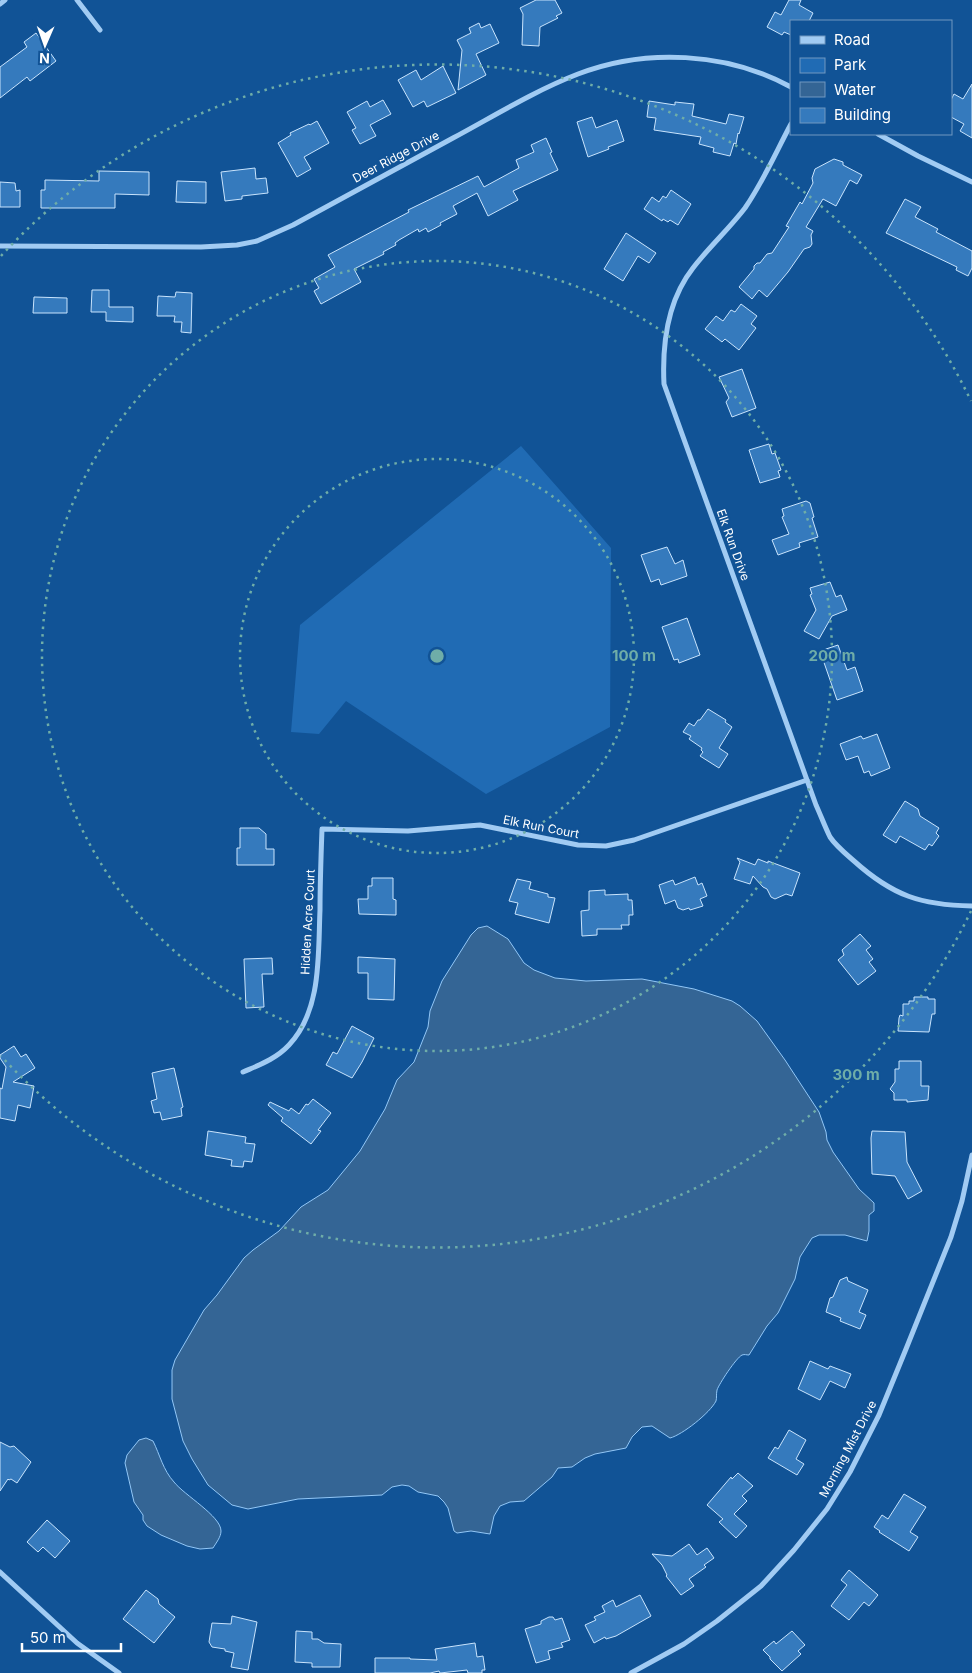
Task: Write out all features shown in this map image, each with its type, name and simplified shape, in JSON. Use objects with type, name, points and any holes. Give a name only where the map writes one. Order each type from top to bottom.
[{"type":"street","points":[[0,4],[5,0]]},
{"type":"street","points":[[77,0],[100,30]]},
{"type":"street","name":"Deer Ridge Drive","points":[[0,246],[201,247],[237,245],[257,241],[292,225],[543,89],[601,66],[636,60],[700,58],[746,69],[790,87]]},
{"type":"street","name":"Elk Run Drive","points":[[790,126],[745,208],[692,270],[676,296],[664,344],[664,384],[816,805],[831,838],[844,853],[890,889],[914,899],[933,903],[972,906]]},
{"type":"street","points":[[880,135],[925,160],[972,182]]},
{"type":"street","name":"Elk Run Court","points":[[322,829],[408,831],[480,825],[578,845],[606,846],[634,840],[807,780]]},
{"type":"street","name":"Hidden Acre Court","points":[[243,1072],[271,1059],[289,1045],[305,1022],[314,994],[318,966],[322,829]]},
{"type":"street","name":"Morning Mist Drive","points":[[631,1673],[684,1644],[717,1621],[760,1586],[794,1550],[827,1509],[850,1472],[879,1416],[951,1237],[962,1201],[972,1155]]},
{"type":"street","points":[[0,1573],[77,1643],[119,1673]]},
{"type":"green space","points":[[521,446],[611,548],[610,727],[486,794],[346,701],[319,734],[291,732],[300,625]]},
{"type":"water","points":[[487,926],[508,939],[524,963],[534,970],[555,978],[586,981],[642,979],[694,989],[732,1001],[740,1006],[757,1021],[785,1060],[819,1112],[827,1140],[833,1152],[859,1189],[874,1203],[874,1211],[869,1215],[867,1241],[845,1235],[819,1235],[812,1238],[800,1257],[795,1279],[778,1313],[767,1326],[749,1355],[742,1355],[732,1366],[718,1387],[716,1401],[713,1406],[695,1423],[670,1438],[652,1426],[642,1427],[632,1437],[626,1448],[595,1454],[572,1467],[558,1468],[552,1477],[524,1501],[510,1502],[500,1506],[494,1516],[490,1534],[471,1531],[457,1533],[454,1531],[448,1508],[438,1496],[418,1492],[409,1486],[402,1485],[392,1487],[382,1495],[298,1499],[248,1509],[232,1505],[208,1485],[183,1441],[172,1399],[172,1370],[175,1360],[204,1310],[244,1258],[279,1231],[301,1207],[328,1190],[360,1151],[385,1109],[397,1080],[414,1062],[428,1027],[430,1011],[442,981],[471,935],[478,928]]},
{"type":"water","points":[[146,1438],[153,1441],[164,1467],[174,1482],[209,1512],[219,1525],[220,1535],[213,1548],[200,1549],[187,1546],[161,1535],[147,1526],[143,1520],[143,1515],[134,1502],[125,1463],[127,1455],[139,1440]]},
{"type":"building","points":[[536,0],[555,0],[562,13],[556,16],[558,18],[540,27],[539,46],[522,45],[523,14],[520,8]]},
{"type":"building","points":[[789,0],[801,0],[799,5],[813,13],[810,20],[790,20],[790,35],[784,32],[782,35],[767,27],[775,12],[781,15]]},
{"type":"building","points":[[479,23],[481,28],[490,24],[499,43],[476,54],[486,75],[458,90],[462,50],[457,40],[471,33],[469,28]]},
{"type":"building","points":[[36,33],[56,61],[30,81],[27,77],[0,98],[0,67],[27,47],[24,42]]},
{"type":"building","points":[[443,66],[456,93],[427,107],[424,101],[413,107],[398,80],[416,70],[421,80]]},
{"type":"building","points":[[972,84],[972,138],[960,131],[964,124],[952,118],[952,98],[954,94],[963,99]]},
{"type":"building","points":[[383,100],[391,114],[370,125],[376,136],[360,144],[352,130],[356,128],[347,112],[367,101],[370,107]]},
{"type":"building","points":[[649,101],[675,105],[675,102],[694,104],[692,116],[726,124],[729,114],[744,117],[736,144],[734,143],[730,156],[713,152],[714,148],[699,144],[701,137],[654,130],[656,118],[647,117]]},
{"type":"building","points":[[592,117],[596,128],[617,120],[624,141],[588,157],[577,122]]},
{"type":"building","points":[[317,121],[329,143],[304,157],[311,169],[297,177],[278,143],[291,135],[290,133]]},
{"type":"building","points":[[546,138],[552,152],[550,153],[558,170],[513,191],[518,200],[488,216],[477,193],[453,206],[457,214],[440,223],[441,225],[428,232],[426,228],[419,232],[418,229],[399,240],[395,243],[396,245],[383,252],[384,254],[354,269],[361,282],[321,304],[314,291],[319,288],[314,279],[335,267],[328,255],[409,212],[408,210],[478,176],[484,187],[519,168],[516,160],[534,152],[531,145]]},
{"type":"building","points":[[834,159],[843,162],[843,165],[862,175],[857,184],[850,180],[836,206],[823,199],[806,227],[813,231],[810,247],[804,249],[767,297],[759,290],[752,299],[739,287],[754,269],[754,266],[760,263],[767,254],[772,253],[789,227],[786,226],[800,202],[802,204],[813,183],[812,178],[815,169]]},
{"type":"building","points":[[255,168],[256,179],[266,178],[268,193],[242,196],[242,199],[225,201],[221,172]]},
{"type":"building","points":[[99,171],[149,172],[149,195],[115,194],[115,208],[41,208],[41,190],[45,190],[45,180],[99,181]]},
{"type":"building","points":[[177,181],[206,182],[206,203],[176,202]]},
{"type":"building","points":[[0,182],[15,183],[16,191],[20,190],[20,207],[0,207]]},
{"type":"building","points":[[671,190],[691,204],[678,225],[670,220],[668,222],[663,219],[662,221],[644,209],[652,197],[659,202],[663,196],[666,198]]},
{"type":"building","points":[[905,199],[921,207],[915,217],[938,229],[936,232],[972,251],[972,268],[968,276],[956,270],[957,267],[886,233]]},
{"type":"building","points":[[626,233],[656,253],[649,263],[638,256],[623,281],[604,269]]},
{"type":"building","points":[[92,290],[109,290],[109,307],[133,307],[133,322],[106,321],[106,312],[91,312]]},
{"type":"building","points":[[176,292],[192,293],[191,333],[181,332],[182,322],[174,322],[175,316],[157,316],[158,296],[175,297]]},
{"type":"building","points":[[34,297],[67,298],[67,313],[33,313]]},
{"type":"building","points":[[741,304],[757,316],[751,324],[756,328],[739,350],[725,339],[722,342],[705,329],[716,316],[723,321],[731,310],[735,312]]},
{"type":"building","points":[[742,369],[756,408],[732,417],[726,402],[729,398],[719,377]]},
{"type":"building","points":[[769,444],[772,454],[775,453],[781,470],[778,471],[780,477],[760,483],[749,450]]},
{"type":"building","points":[[806,501],[810,503],[818,537],[799,543],[800,547],[778,555],[772,540],[789,534],[782,517],[784,516],[782,509]]},
{"type":"building","points":[[667,547],[675,564],[683,560],[687,576],[661,585],[659,579],[651,582],[641,555]]},
{"type":"building","points":[[830,582],[836,597],[841,595],[847,610],[832,616],[819,639],[804,631],[816,610],[810,595],[812,594],[810,588]]},
{"type":"building","points":[[687,618],[700,655],[679,663],[678,659],[674,660],[662,627]]},
{"type":"building","points":[[838,645],[847,670],[855,667],[863,691],[837,700],[820,651]]},
{"type":"building","points":[[708,709],[726,720],[725,722],[732,727],[719,748],[728,754],[719,768],[700,756],[703,752],[702,748],[689,739],[691,736],[683,732],[689,723],[694,726]]},
{"type":"building","points":[[877,734],[890,768],[871,776],[869,771],[864,773],[858,756],[846,760],[840,744],[861,736],[863,739]]},
{"type":"building","points":[[905,801],[918,809],[920,816],[939,828],[936,833],[939,836],[932,846],[929,844],[925,850],[900,836],[896,843],[883,835]]},
{"type":"building","points":[[240,828],[259,828],[266,834],[266,849],[274,849],[274,865],[237,865],[237,848],[240,848]]},
{"type":"building","points":[[737,858],[755,865],[758,859],[768,863],[768,861],[800,873],[792,896],[786,894],[775,899],[771,897],[767,889],[753,876],[750,884],[734,879],[740,862]]},
{"type":"building","points":[[695,877],[698,885],[702,883],[707,896],[700,899],[703,906],[683,910],[678,908],[675,900],[665,904],[659,885],[673,880],[675,885]]},
{"type":"building","points":[[372,878],[393,878],[393,899],[396,900],[396,915],[359,914],[358,899],[368,899],[368,886],[372,886]]},
{"type":"building","points":[[517,879],[531,882],[529,889],[555,898],[549,923],[515,914],[518,903],[509,901]]},
{"type":"building","points":[[605,890],[605,895],[628,894],[628,900],[632,900],[633,915],[629,915],[629,925],[621,925],[622,929],[597,929],[597,935],[582,936],[581,911],[589,910],[589,891]]},
{"type":"building","points":[[860,934],[871,946],[866,950],[873,959],[869,962],[876,971],[858,985],[838,960],[844,955],[842,950]]},
{"type":"building","points":[[358,957],[395,959],[394,1000],[368,999],[368,973],[358,973]]},
{"type":"building","points":[[272,958],[273,974],[262,974],[264,1007],[246,1008],[244,959]]},
{"type":"building","points":[[914,997],[935,999],[935,1014],[932,1014],[929,1032],[898,1031],[900,1015],[903,1016],[903,1004],[909,1004],[909,1001],[914,1001]]},
{"type":"building","points":[[352,1026],[374,1038],[352,1078],[326,1065],[333,1052],[337,1054]]},
{"type":"building","points":[[14,1046],[21,1057],[26,1054],[35,1068],[13,1082],[34,1086],[30,1108],[18,1105],[15,1121],[0,1118],[0,1088],[2,1089],[6,1067],[0,1055]]},
{"type":"building","points":[[899,1061],[921,1061],[921,1086],[929,1086],[928,1100],[907,1102],[907,1100],[894,1100],[894,1093],[890,1089],[895,1082],[895,1069],[899,1069]]},
{"type":"building","points":[[174,1068],[183,1107],[181,1108],[182,1116],[162,1120],[160,1112],[154,1113],[151,1101],[157,1099],[152,1073]]},
{"type":"building","points":[[313,1099],[331,1113],[318,1130],[321,1131],[311,1144],[281,1121],[283,1118],[268,1105],[270,1102],[289,1111],[291,1108],[299,1114],[306,1104],[308,1105]]},
{"type":"building","points":[[208,1131],[246,1137],[245,1143],[255,1144],[252,1162],[244,1161],[243,1167],[231,1166],[232,1160],[205,1155]]},
{"type":"building","points":[[872,1131],[905,1132],[907,1162],[922,1191],[908,1199],[895,1176],[872,1174]]},
{"type":"building","points":[[847,1277],[848,1281],[868,1290],[859,1312],[866,1315],[860,1329],[840,1321],[841,1318],[826,1312],[830,1298],[833,1297],[840,1280]]},
{"type":"building","points":[[810,1361],[828,1369],[830,1366],[851,1374],[845,1388],[830,1381],[820,1400],[798,1389]]},
{"type":"building","points":[[789,1430],[806,1440],[796,1459],[804,1464],[797,1475],[768,1458],[775,1447],[778,1449]]},
{"type":"building","points":[[0,1442],[10,1447],[14,1446],[31,1462],[17,1483],[8,1479],[0,1491]]},
{"type":"building","points":[[738,1473],[753,1486],[742,1496],[747,1501],[734,1514],[747,1526],[736,1538],[719,1522],[723,1519],[707,1505],[731,1477],[732,1479]]},
{"type":"building","points":[[904,1494],[926,1507],[910,1532],[918,1537],[909,1551],[874,1527],[882,1515],[888,1519]]},
{"type":"building","points":[[47,1520],[70,1541],[55,1558],[43,1547],[38,1552],[27,1542]]},
{"type":"building","points":[[689,1544],[697,1555],[707,1548],[714,1558],[704,1565],[706,1567],[689,1579],[694,1586],[681,1595],[666,1576],[662,1565],[652,1554],[672,1556]]},
{"type":"building","points":[[849,1570],[878,1595],[869,1606],[864,1602],[849,1620],[831,1606],[847,1585],[841,1580]]},
{"type":"building","points":[[146,1590],[158,1599],[159,1604],[175,1617],[154,1643],[123,1619]]},
{"type":"building","points":[[640,1595],[651,1616],[616,1636],[606,1639],[605,1637],[594,1643],[585,1625],[596,1620],[594,1617],[605,1612],[602,1606],[613,1600],[616,1607]]},
{"type":"building","points":[[232,1616],[257,1622],[248,1670],[231,1667],[234,1653],[212,1647],[209,1642],[212,1623],[231,1624]]},
{"type":"building","points":[[553,1617],[555,1620],[562,1618],[570,1640],[561,1643],[563,1647],[548,1651],[550,1659],[536,1663],[525,1629],[541,1624],[541,1621]]},
{"type":"building","points":[[296,1631],[312,1632],[312,1639],[318,1639],[324,1643],[341,1644],[340,1667],[312,1667],[312,1663],[295,1662]]},
{"type":"building","points":[[792,1631],[805,1645],[798,1651],[801,1654],[782,1671],[763,1650],[774,1641],[776,1644]]},
{"type":"building","points":[[475,1643],[477,1657],[483,1656],[485,1670],[482,1670],[482,1673],[468,1673],[467,1670],[440,1673],[439,1671],[430,1673],[375,1673],[375,1658],[437,1660],[435,1649]]}]
